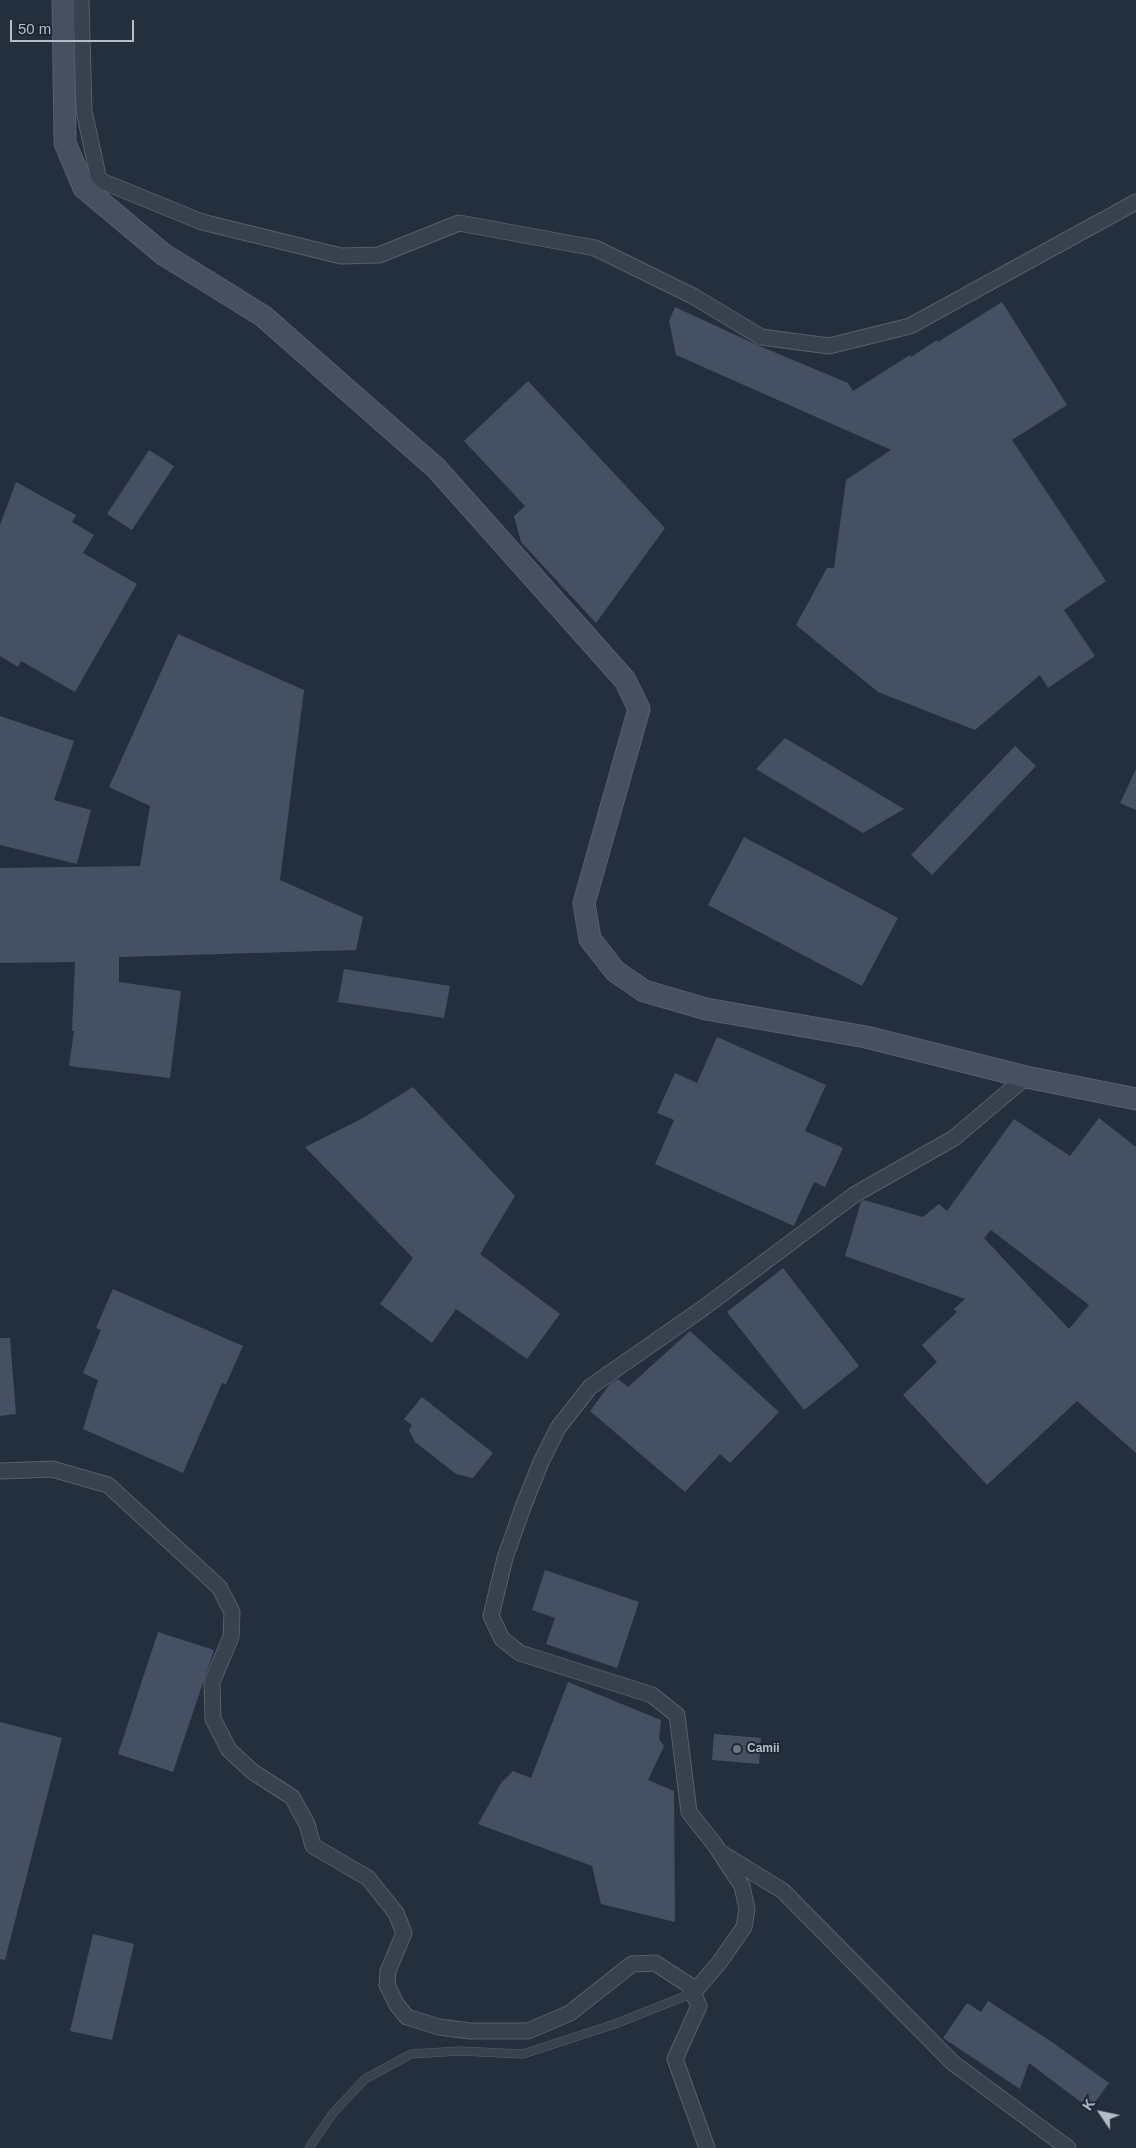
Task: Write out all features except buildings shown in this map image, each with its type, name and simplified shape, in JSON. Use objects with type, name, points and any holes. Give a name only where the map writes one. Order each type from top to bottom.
[{"type":"street","points":[[63,0],[65,143],[84,188],[162,254],[263,316],[436,468],[625,680],[639,709],[584,903],[590,939],[615,972],[644,992],[706,1009],[866,1037],[1026,1077],[1136,1099]]},
{"type":"street","points":[[81,0],[84,111],[99,180],[202,222],[341,256],[378,255],[459,223],[595,248],[693,296],[761,337],[829,346],[910,326],[1136,202]]},
{"type":"street","points":[[693,1993],[719,1963],[744,1927],[747,1909],[742,1886],[720,1852],[689,1812],[677,1715],[652,1695],[520,1653],[502,1639],[490,1616],[505,1558],[541,1462],[558,1428],[590,1387],[710,1304],[854,1194],[954,1138],[1026,1077]]},
{"type":"street","points":[[0,1470],[52,1469],[108,1485],[219,1587],[232,1612],[232,1637],[212,1682],[213,1719],[229,1750],[253,1772],[292,1797],[308,1824],[314,1846],[368,1878],[396,1913],[404,1933],[388,1971],[387,1985],[397,2005],[407,2017],[439,2027],[470,2030],[528,2031],[570,2013],[632,1964],[655,1962],[689,1985],[699,2006],[675,2059],[707,2148]]},
{"type":"street","points":[[720,1852],[783,1891],[954,2063],[1068,2148]]},
{"type":"lane","points":[[309,2148],[333,2113],[365,2079],[411,2054],[459,2051],[523,2054],[615,2024],[693,1993]]},
{"type":"place","name":"Camii","points":[[737,1749]]}]
